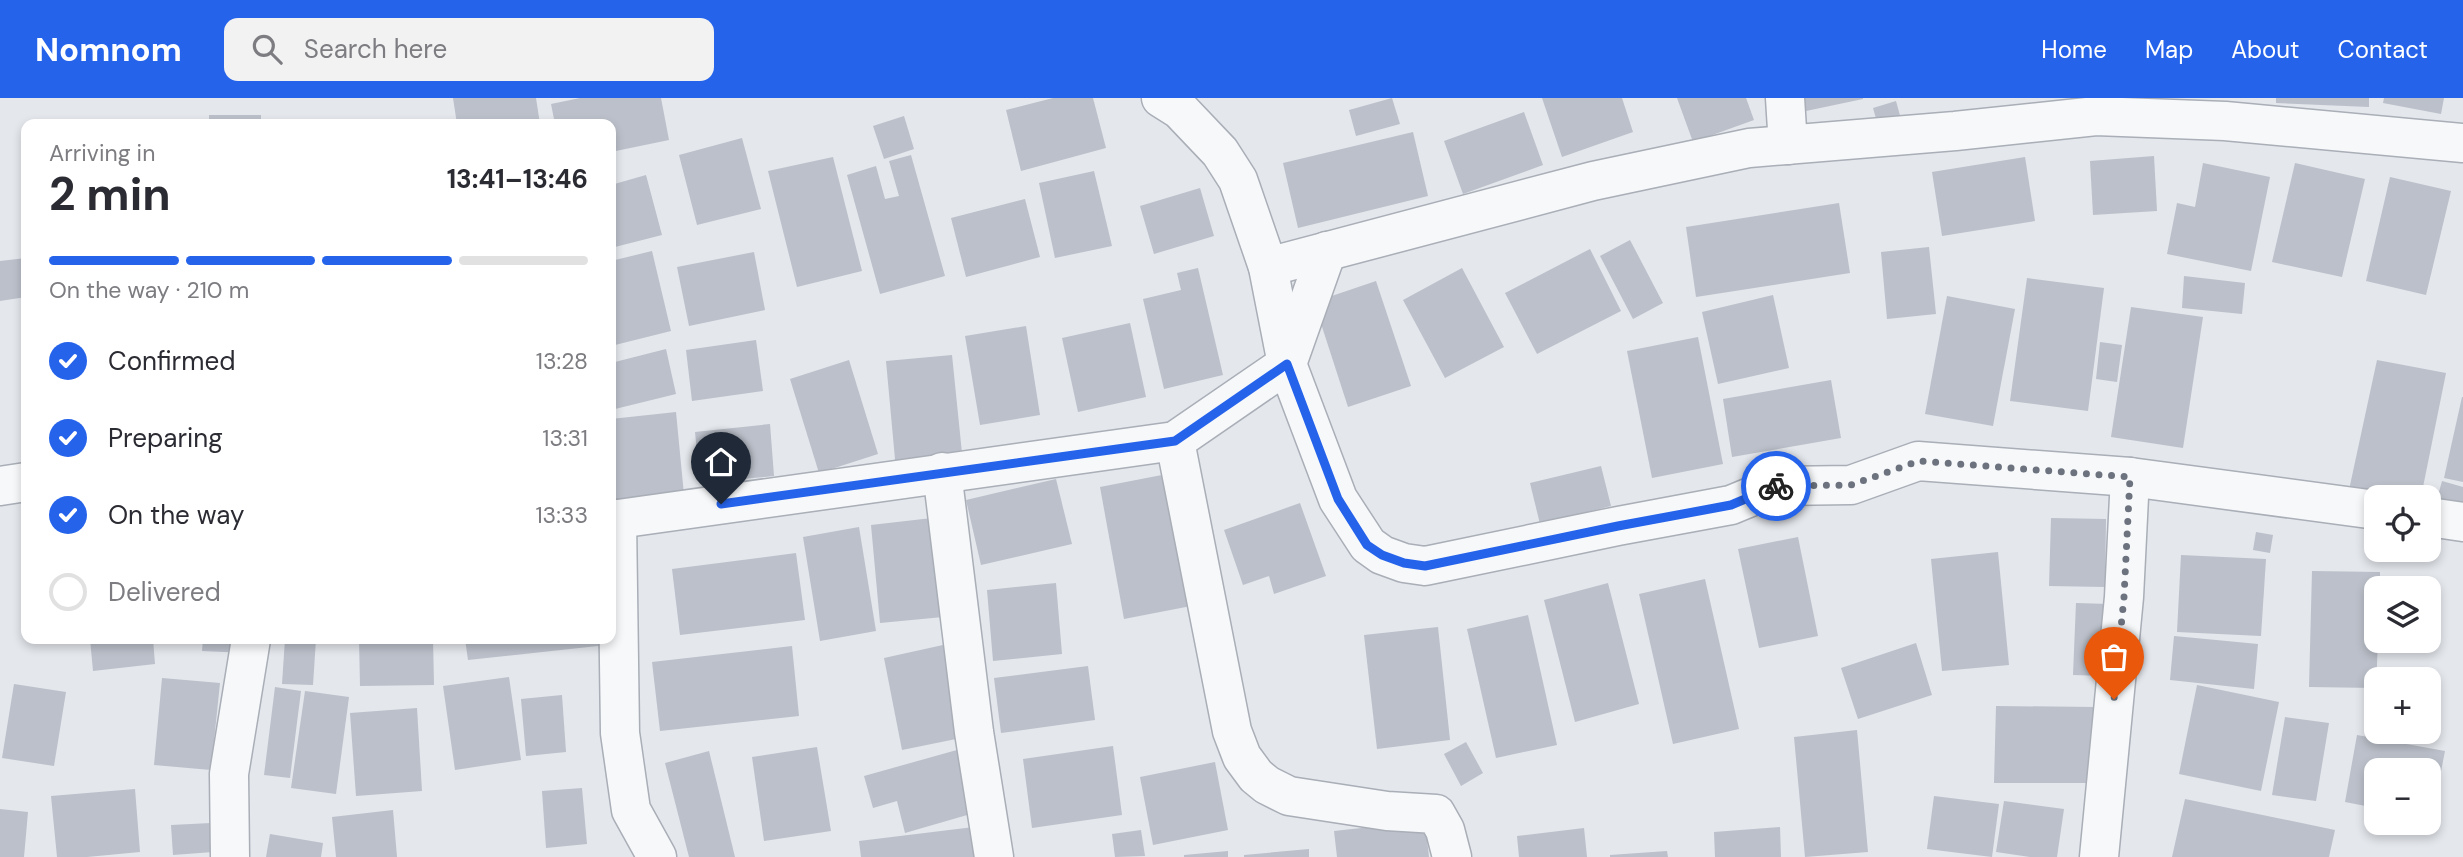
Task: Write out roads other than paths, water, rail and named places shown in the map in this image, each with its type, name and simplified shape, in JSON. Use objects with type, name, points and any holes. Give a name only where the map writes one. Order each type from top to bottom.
[{"type":"street","points":[[1161,98],[1180,110],[1220,152],[1238,180],[1268,267],[1287,364],[1338,499],[1367,545],[1382,555],[1425,566],[1731,505],[1777,486],[1851,485],[1919,461],[2130,477],[2364,508]]},
{"type":"street","points":[[1785,98],[1788,145]]},
{"type":"street","points":[[1268,267],[1592,181],[1749,148],[2096,116],[2226,109],[2463,143]]},
{"type":"street","points":[[616,520],[1175,441],[1287,364],[1326,251]]},
{"type":"street","points":[[1175,441],[1232,731],[1242,757],[1256,776],[1289,796],[1387,811],[1436,814],[1445,830],[1452,857]]},
{"type":"street","points":[[942,472],[974,732],[994,857]]},
{"type":"street","points":[[2099,857],[2124,597],[2130,477]]},
{"type":"street","points":[[0,486],[21,483]]},
{"type":"street","points":[[2441,519],[2463,522]]},
{"type":"street","points":[[616,591],[620,733],[631,810],[657,857]]},
{"type":"street","points":[[230,857],[229,774],[250,644]]}]
